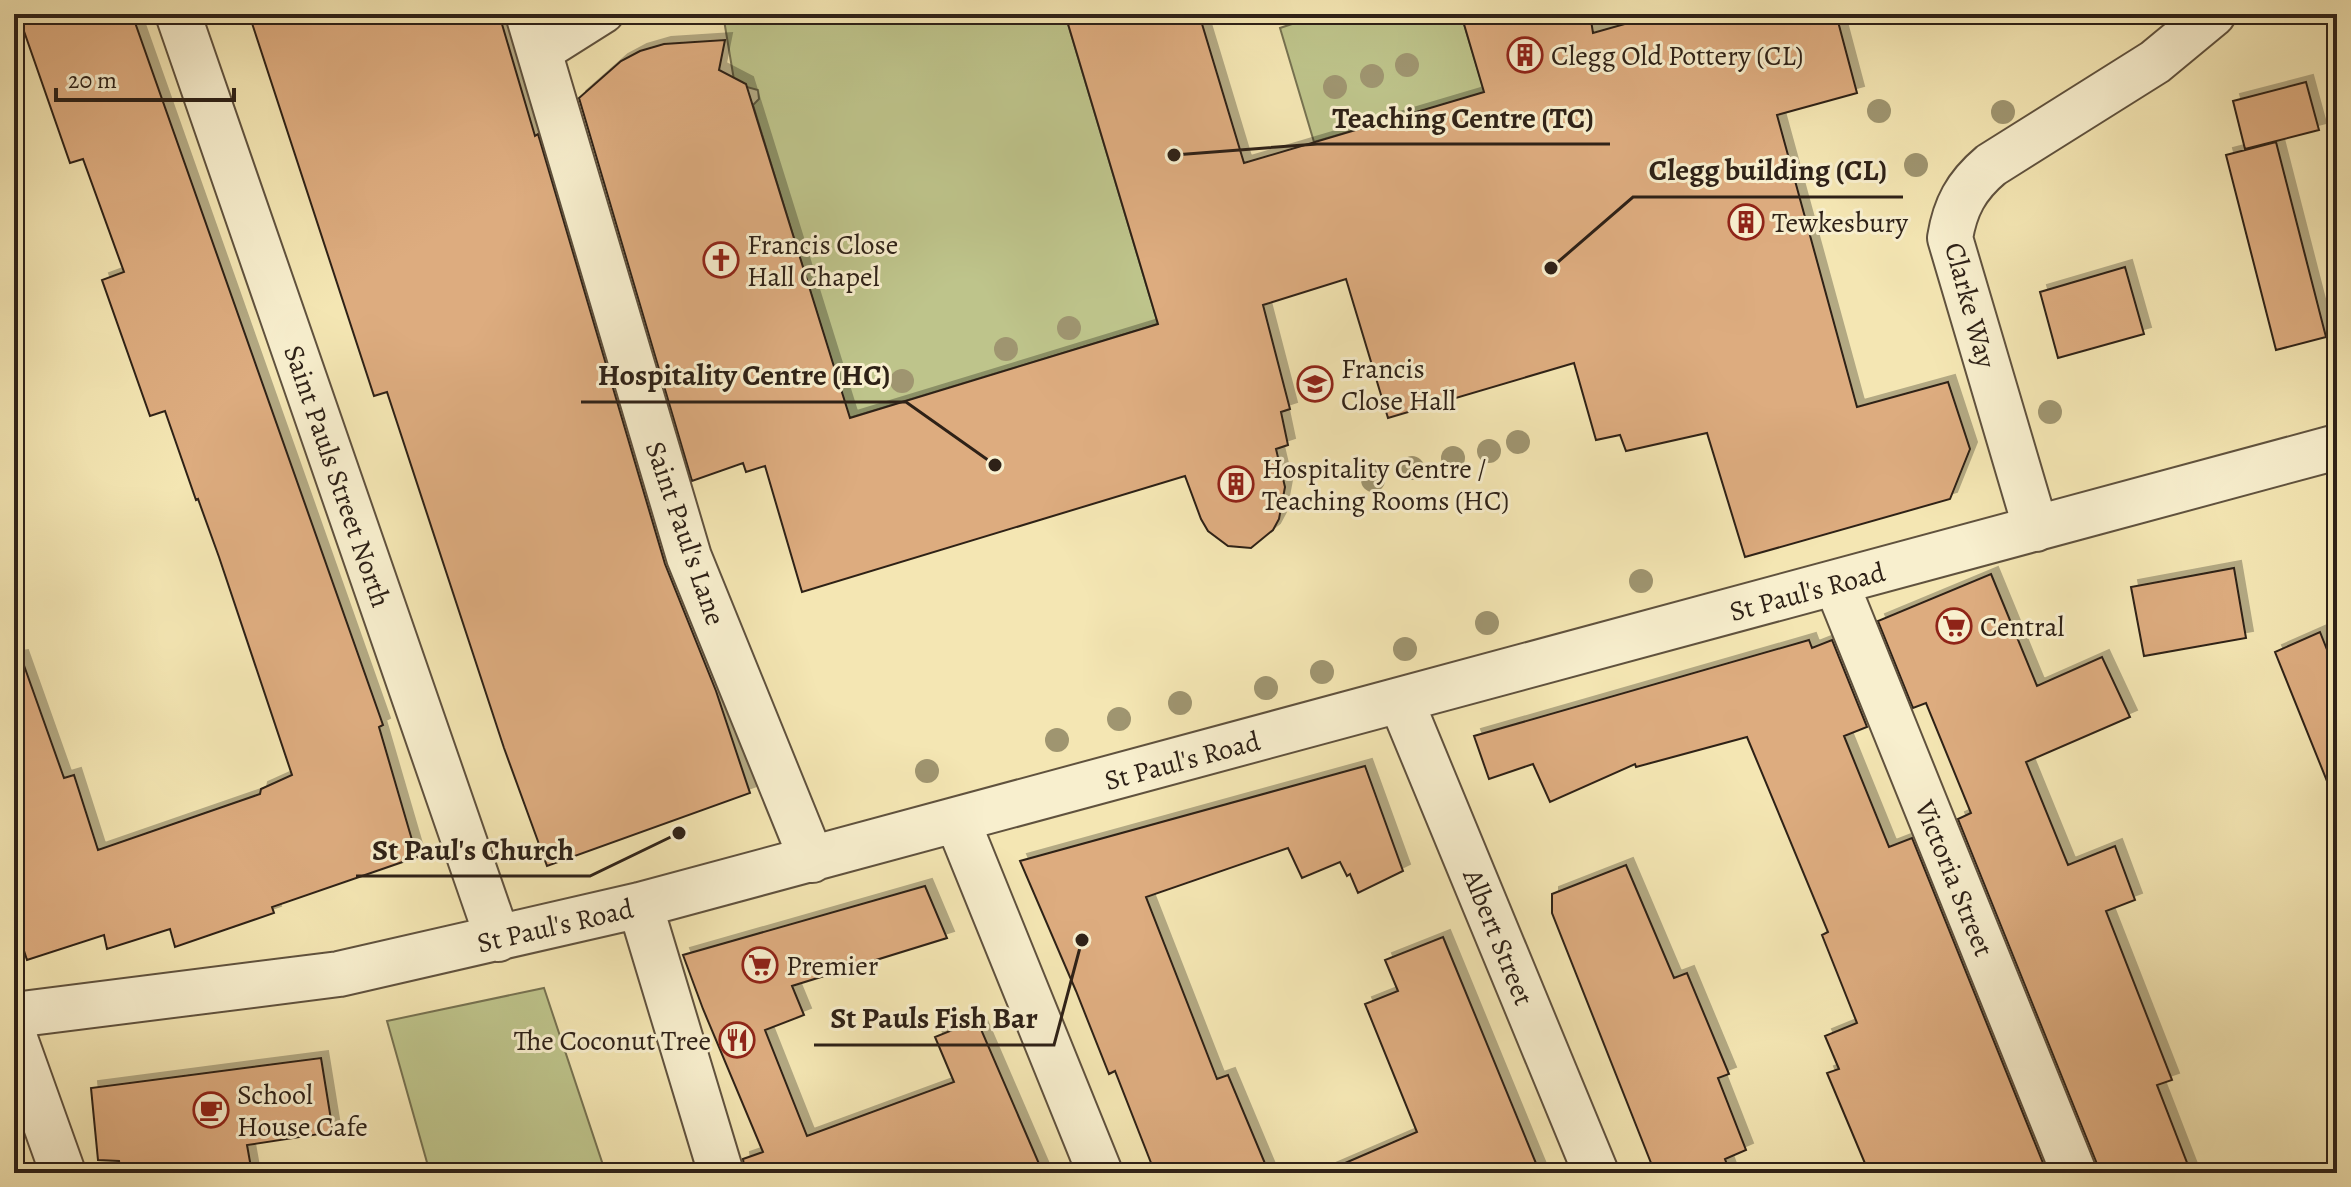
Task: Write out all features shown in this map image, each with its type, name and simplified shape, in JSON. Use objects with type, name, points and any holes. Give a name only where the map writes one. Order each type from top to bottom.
[{"type":"street","name":"Saint Pauls Street North","points":[[178,14],[498,939]]},
{"type":"street","name":"Saint Paul's Lane","points":[[528,14],[689,557],[812,860]]},
{"type":"street","name":"Clarke Way","points":[[2036,529],[1950,238],[1953,217],[1974,179],[1991,165],[2155,62],[2213,14]]},
{"type":"street","name":"St Paul's Road","points":[[14,1015],[339,974],[640,905],[2336,449]]},
{"type":"street","name":"Victoria Street","points":[[1836,583],[2074,1173]]},
{"type":"street","name":"Albert Street","points":[[1401,701],[1596,1173]]},
{"type":"street","points":[[957,820],[1100,1173]]},
{"type":"street","points":[[640,905],[721,1173]]},
{"type":"street","points":[[14,1036],[63,1173]]},
{"type":"lane","points":[[540,55],[605,14]]},
{"type":"green space","points":[[723,14],[1065,14],[1158,324],[836,422],[839,385],[753,105],[759,99],[758,90],[747,87],[736,92]]},
{"type":"green space","points":[[1322,14],[1384,14],[1387,21],[1412,14],[1461,14],[1494,124],[1423,110],[1314,142],[1280,28]]},
{"type":"green space","points":[[544,988],[603,1173],[430,1173],[387,1021]]},
{"type":"building","points":[[18,14],[132,14],[383,725],[379,727],[417,857],[272,907],[274,913],[175,947],[170,929],[107,949],[104,935],[27,960],[14,920],[14,658],[21,657],[64,778],[74,775],[98,850],[260,794],[261,789],[292,775],[219,557],[165,411],[150,416],[102,280],[124,272],[83,159],[70,163]]},
{"type":"building","points":[[249,14],[499,14],[535,136],[538,134],[665,564],[716,691],[750,793],[547,866],[504,748],[387,392],[374,396]]},
{"type":"building","points":[[1065,14],[1199,14],[1244,163],[1484,92],[1461,14],[1590,14],[1593,33],[1660,14],[1836,14],[1857,93],[1777,115],[1857,407],[1948,382],[1970,449],[1950,499],[1745,557],[1707,433],[1626,451],[1620,435],[1596,440],[1574,363],[1388,418],[1346,279],[1263,305],[1290,409],[1281,412],[1288,445],[1276,449],[1285,487],[1279,519],[1273,530],[1251,548],[1228,546],[1208,531],[1185,476],[802,592],[765,466],[746,472],[743,463],[692,481],[579,98],[621,61],[640,51],[664,44],[725,40],[719,70],[746,84],[850,418],[1158,324]]},
{"type":"building","points":[[2306,82],[2319,130],[2245,149],[2233,101]]},
{"type":"building","points":[[2276,142],[2326,337],[2276,350],[2226,155]]},
{"type":"building","points":[[2125,267],[2144,334],[2058,358],[2040,292]]},
{"type":"building","points":[[2234,568],[2246,638],[2144,656],[2131,587]]},
{"type":"building","points":[[1991,574],[2037,686],[2102,657],[2130,717],[2026,762],[2068,865],[2115,846],[2135,900],[2106,911],[2172,1080],[2157,1085],[2191,1173],[2098,1173],[1958,819],[1971,813],[1926,703],[1913,708],[1878,621]]},
{"type":"building","points":[[2320,632],[2337,675],[2337,801],[2275,652]]},
{"type":"building","points":[[1809,640],[1812,648],[1832,640],[1867,727],[1844,736],[1889,847],[1912,838],[2047,1173],[1869,1173],[1827,1073],[1839,1069],[1825,1036],[1857,1023],[1822,935],[1828,932],[1747,737],[1636,767],[1635,764],[1550,802],[1533,764],[1489,779],[1474,736]]},
{"type":"building","points":[[1365,766],[1403,871],[1358,893],[1350,874],[1347,876],[1340,862],[1302,878],[1288,848],[1146,897],[1217,1079],[1228,1075],[1269,1173],[1155,1173],[1115,1071],[1109,1074],[1020,861]]},
{"type":"building","points":[[1626,865],[1674,978],[1687,973],[1729,1074],[1718,1078],[1746,1150],[1725,1159],[1730,1173],[1655,1173],[1552,913],[1552,894]]},
{"type":"building","points":[[925,886],[947,938],[792,986],[804,1015],[765,1030],[807,1136],[954,1082],[935,1037],[977,1020],[1043,1173],[745,1173],[743,1159],[763,1152],[683,955]]},
{"type":"building","points":[[1443,937],[1540,1173],[1322,1173],[1417,1132],[1365,1004],[1398,991],[1385,960]]},
{"type":"building","name":"School House Cafe","points":[[321,1058],[333,1132],[247,1145],[252,1173],[121,1173],[119,1161],[98,1160],[91,1088]]},
{"type":"place","name":"Clegg Old Pottery (CL)","points":[[1525,55]]},
{"type":"place","name":"Teaching Centre (TC)","points":[[1174,155]]},
{"type":"place","name":"Tewkesbury","points":[[1746,222]]},
{"type":"place","name":"Francis Close Hall Chapel","points":[[721,260]]},
{"type":"place","name":"Clegg building (CL)","points":[[1551,268]]},
{"type":"place","name":"Francis Close Hall","points":[[1315,384]]},
{"type":"place","name":"Hospitality Centre (HC)","points":[[995,465]]},
{"type":"place","name":"Hospitality Centre / Teaching Rooms (HC)","points":[[1236,484]]},
{"type":"place","name":"Central","points":[[1954,626]]},
{"type":"place","name":"St Paul's Church","points":[[679,833]]},
{"type":"place","name":"St Pauls Fish Bar","points":[[1082,940]]},
{"type":"place","name":"Premier","points":[[760,965]]},
{"type":"place","name":"The Coconut Tree","points":[[737,1040]]},
{"type":"place","name":"School House Cafe","points":[[211,1110]]}]
